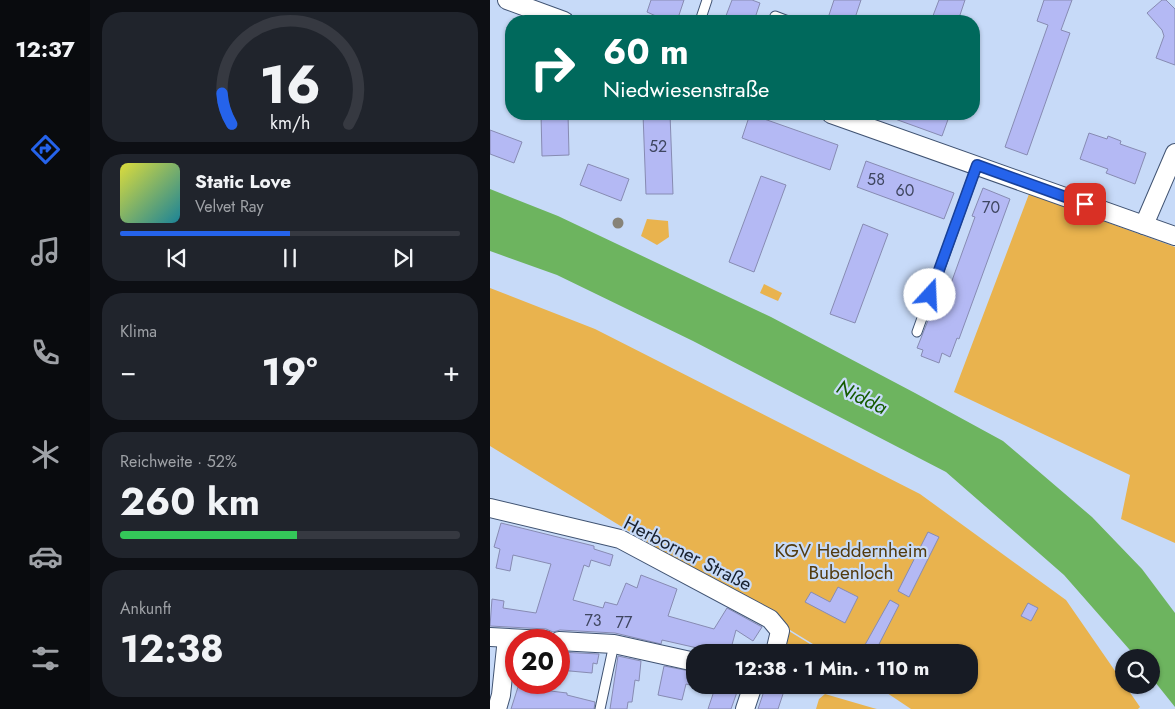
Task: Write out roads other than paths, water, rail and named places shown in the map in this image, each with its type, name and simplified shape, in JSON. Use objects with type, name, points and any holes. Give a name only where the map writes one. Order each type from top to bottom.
[{"type":"street","points":[[507,0],[548,15]]},
{"type":"street","points":[[848,120],[1175,236]]},
{"type":"street","points":[[1144,225],[1175,153]]},
{"type":"street","name":"Herborner Straße","points":[[490,508],[620,539],[770,619],[780,632],[777,644]]},
{"type":"street","points":[[497,709],[501,695],[499,637]]},
{"type":"street","points":[[570,642],[614,644],[686,660]]},
{"type":"street","points":[[745,709],[750,694]]},
{"type":"lane","points":[[702,15],[707,0]]},
{"type":"lane","points":[[917,332],[977,165]]},
{"type":"lane","points":[[600,709],[614,644]]},
{"type":"water","name":"Nidda","points":[[490,189],[558,216],[771,317],[1003,441],[1092,517],[1142,569],[1175,613],[1175,707],[1160,688],[1160,649],[1129,649],[1064,575],[946,472],[693,341],[557,275],[490,251]]},
{"type":"park label","name":"KGV Heddernheim Bubenloch","points":[[851,561]]}]
